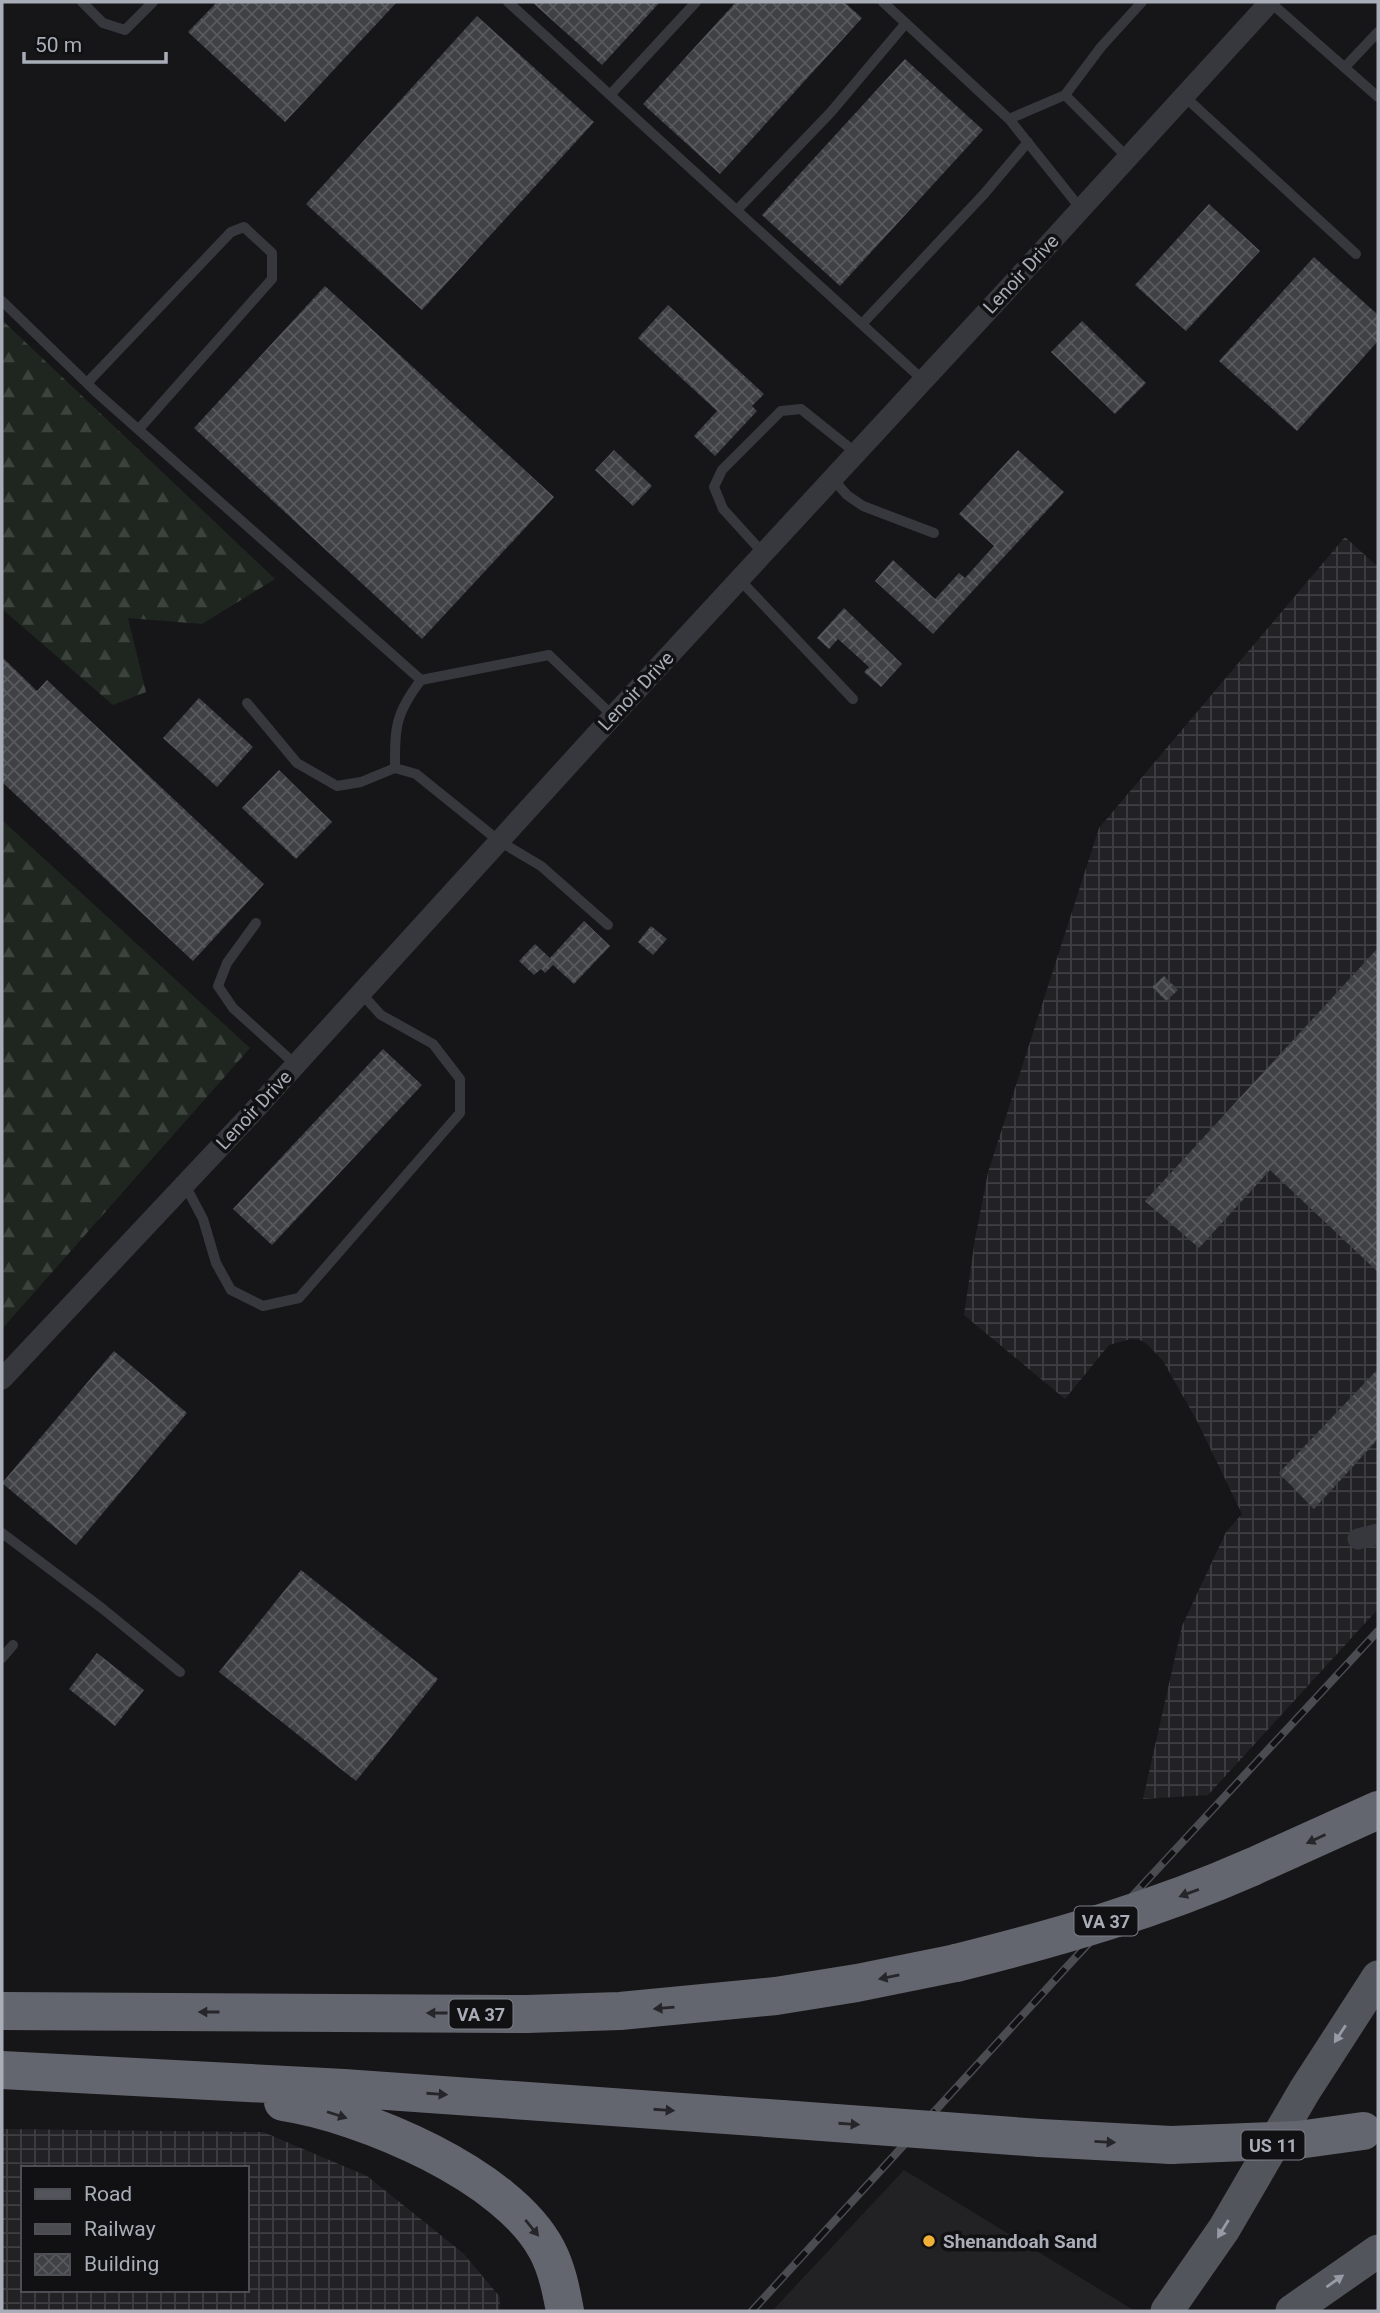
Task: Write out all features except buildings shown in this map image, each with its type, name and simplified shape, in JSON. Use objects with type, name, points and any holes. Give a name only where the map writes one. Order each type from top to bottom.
[{"type":"highway","name":"VA 37","points":[[2,2011],[527,2014],[620,2011],[776,1996],[857,1983],[1020,1948],[1209,1886],[1378,1810]]},
{"type":"highway","points":[[2,2070],[290,2084],[1171,2145],[1298,2140],[1371,2130]]},
{"type":"highway","points":[[2,2085],[287,2102],[379,2130],[449,2163],[517,2210],[547,2250],[558,2277],[565,2311]]},
{"type":"main road","name":"US 11","points":[[1167,2311],[1224,2229],[1305,2090],[1378,1977]]},
{"type":"main road","points":[[1292,2311],[1378,2251]]},
{"type":"street","name":"Lenoir Drive","points":[[2,1379],[296,1065],[1270,2]]},
{"type":"lane","points":[[82,2],[103,23],[125,30],[153,2]]},
{"type":"lane","points":[[508,2],[923,380]]},
{"type":"lane","points":[[610,95],[695,2]]},
{"type":"lane","points":[[883,2],[1009,118],[1081,209]]},
{"type":"lane","points":[[1009,118],[1065,95],[1101,47],[1142,2]]},
{"type":"lane","points":[[1270,2],[1378,97]]},
{"type":"lane","points":[[737,210],[831,112],[906,23]]},
{"type":"lane","points":[[1345,67],[1378,32]]},
{"type":"lane","points":[[1065,95],[1128,158]]},
{"type":"lane","points":[[1184,96],[1356,254]]},
{"type":"lane","points":[[862,324],[984,194],[1028,142]]},
{"type":"lane","points":[[87,383],[231,232],[244,227],[272,253],[272,279],[139,429]]},
{"type":"lane","points":[[2,301],[87,383],[422,680]]},
{"type":"lane","points":[[763,553],[723,509],[714,487],[722,470],[780,411],[801,409],[856,453]]},
{"type":"lane","points":[[832,478],[847,495],[863,506],[934,533]]},
{"type":"lane","points":[[739,579],[853,699]]},
{"type":"lane","points":[[395,768],[395,727],[405,701],[422,680],[550,655],[613,716]]},
{"type":"lane","points":[[247,704],[297,764],[337,786],[361,782],[395,768],[416,774],[499,841],[541,866],[608,925]]},
{"type":"lane","points":[[256,923],[226,963],[218,986],[233,1008],[296,1065]]},
{"type":"lane","points":[[185,1185],[203,1219],[216,1263],[231,1290],[263,1306],[299,1298],[460,1113],[460,1079],[433,1044],[381,1015],[361,993]]},
{"type":"lane","points":[[2,1533],[103,1609],[180,1672]]},
{"type":"lane","points":[[2,1658],[13,1644]]},
{"type":"shaded area","points":[[1345,537],[1378,567],[1378,1609],[1208,1795],[1143,1799],[1182,1626],[1226,1532],[1242,1514],[1197,1421],[1163,1361],[1148,1345],[1131,1339],[1109,1345],[1065,1399],[964,1315],[975,1239],[988,1172],[1099,828]]},
{"type":"shaded area","points":[[2,2129],[263,2132],[367,2176],[463,2253],[500,2297],[499,2311],[2,2311]]},
{"type":"shaded area","name":"Shenandoah Sand","points":[[904,2170],[1135,2311],[772,2311]]},
{"type":"green space","points":[[2,320],[275,579],[202,624],[128,618],[146,692],[113,705],[2,609]]},
{"type":"green space","points":[[2,820],[250,1048],[2,1329]]},
{"type":"railway","points":[[752,2311],[1378,1631]]},
{"type":"place","name":"Shenandoah Sand","points":[[929,2241]]}]
